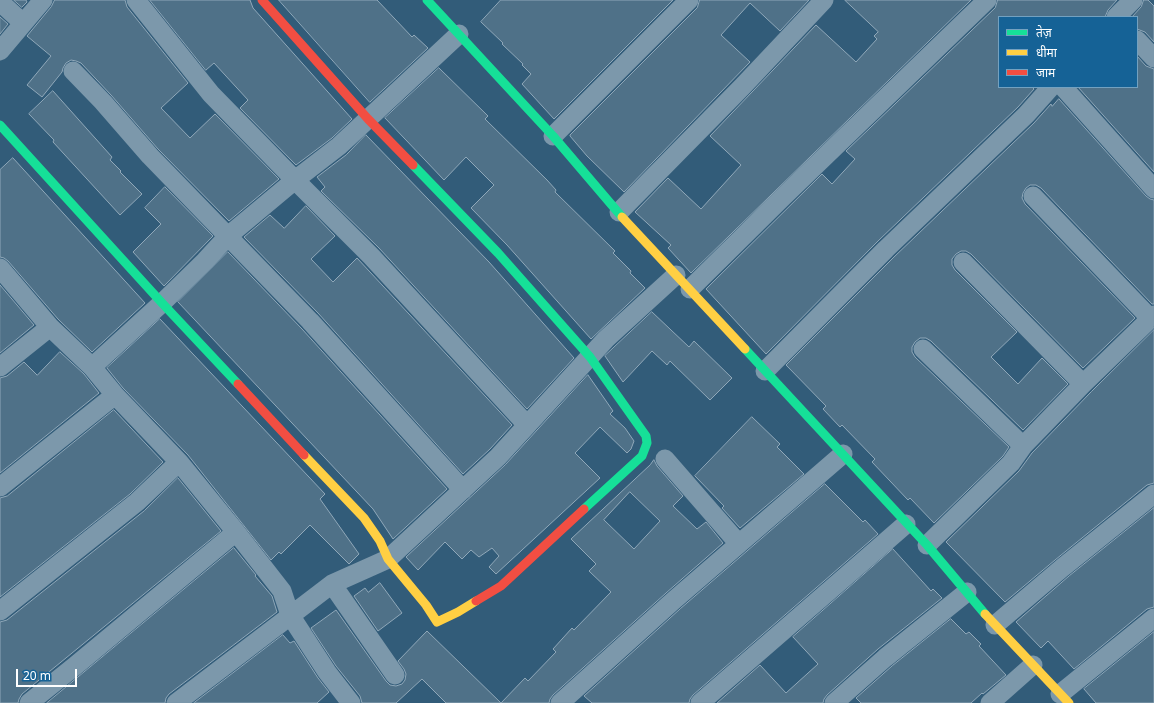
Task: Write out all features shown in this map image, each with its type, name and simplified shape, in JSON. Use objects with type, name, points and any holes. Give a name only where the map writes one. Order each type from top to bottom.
[{"type":"street","points":[[0,51],[42,0]]},
{"type":"street","points":[[136,0],[211,94],[371,256],[527,425]]},
{"type":"street","points":[[0,125],[162,303],[364,518],[380,541],[388,559],[426,604],[437,622],[458,612],[501,586],[642,456],[647,443],[646,436],[590,357],[498,253],[368,118],[262,0]]},
{"type":"street","points":[[427,0],[553,136],[676,275],[927,545],[995,625],[1064,698],[1154,618]]},
{"type":"street","points":[[553,136],[689,0]]},
{"type":"street","points":[[619,212],[742,87],[824,0]]},
{"type":"street","points":[[690,289],[777,202],[987,0]]},
{"type":"street","points":[[1117,16],[1133,0]]},
{"type":"street","points":[[0,2],[23,23]]},
{"type":"street","points":[[92,367],[205,262],[228,236],[295,180],[340,146],[459,34]]},
{"type":"street","points":[[1138,41],[1154,58]]},
{"type":"street","points":[[73,71],[103,102],[150,156],[310,321],[463,490]]},
{"type":"street","points":[[765,371],[886,249],[1026,115],[1050,88]]},
{"type":"street","points":[[1064,88],[1154,189]]},
{"type":"street","points":[[927,545],[1011,463],[1023,446],[1083,384],[1152,317],[1033,196]]},
{"type":"street","points":[[963,262],[1083,384]]},
{"type":"street","points":[[0,268],[50,327],[92,367],[115,395],[178,462],[236,532],[282,591],[290,615],[327,672],[342,700]]},
{"type":"street","points":[[176,703],[332,584],[388,559],[498,457],[606,339],[676,275]]},
{"type":"street","points":[[0,367],[50,327]]},
{"type":"street","points":[[923,349],[1023,446]]},
{"type":"street","points":[[0,487],[115,395]]},
{"type":"street","points":[[560,703],[673,600],[843,454]]},
{"type":"street","points":[[665,459],[739,544]]},
{"type":"street","points":[[0,611],[137,502],[178,462]]},
{"type":"street","points":[[995,625],[1062,568],[1154,494]]},
{"type":"street","points":[[700,703],[906,524]]},
{"type":"street","points":[[28,703],[75,666],[236,532]]},
{"type":"street","points":[[332,584],[395,675]]},
{"type":"street","points":[[834,703],[885,658],[967,592]]},
{"type":"street","points":[[990,703],[1033,665]]},
{"type":"building","points":[[14,0],[26,0],[27,2],[22,7]]},
{"type":"building","points":[[55,0],[125,0],[127,7],[188,83],[161,108],[190,138],[215,114],[279,179],[229,221],[158,149],[81,63],[71,60],[66,63],[62,72],[42,97],[27,85],[51,56],[27,36]]},
{"type":"building","points":[[150,0],[250,0],[253,8],[352,119],[332,138],[296,165],[240,108],[248,100],[214,63],[206,70]]},
{"type":"building","points":[[279,0],[377,0],[412,37],[414,35],[428,48],[370,102]]},
{"type":"building","points":[[501,0],[673,0],[554,119],[522,84],[531,74],[502,44],[503,43],[481,22]]},
{"type":"building","points":[[700,0],[809,0],[780,31],[750,3],[721,35],[750,62],[624,192],[587,156],[570,135],[697,8]]},
{"type":"building","points":[[845,0],[971,0],[691,273],[668,248],[671,245],[635,212],[668,178],[701,209],[741,165],[710,136],[816,25],[856,62],[877,39],[874,36],[878,32]]},
{"type":"building","points":[[998,0],[1117,0],[1108,10],[1105,16],[998,16],[998,88],[1034,89],[1018,107],[878,241],[766,354],[706,289],[822,174],[832,184],[855,159],[846,151],[995,8]]},
{"type":"building","points":[[1144,0],[1148,0],[1154,6],[1154,42],[1145,32],[1138,29],[1138,16],[1133,16],[1141,7]]},
{"type":"building","points":[[0,17],[8,24],[0,34]]},
{"type":"building","points":[[1138,57],[1146,66],[1154,69],[1154,172],[1079,88],[1138,88]]},
{"type":"building","points":[[439,68],[488,116],[485,119],[547,180],[556,190],[555,192],[615,251],[613,253],[645,288],[591,339],[507,245],[471,208],[494,185],[466,157],[444,180],[385,118]]},
{"type":"building","points":[[53,91],[112,157],[110,160],[121,171],[120,172],[142,194],[120,215],[29,114]]},
{"type":"building","points":[[1059,99],[1146,196],[1154,200],[1154,304],[1152,304],[1041,188],[1036,185],[1030,185],[1023,193],[1022,198],[1025,204],[1135,318],[1083,368],[971,254],[966,251],[961,251],[956,254],[952,259],[952,265],[955,270],[1017,332],[991,357],[1018,384],[1042,358],[1068,384],[1023,430],[931,341],[926,338],[920,338],[915,342],[912,347],[912,352],[915,357],[1009,447],[1003,456],[934,523],[910,498],[908,500],[872,462],[875,459],[842,425],[840,427],[823,409],[826,406],[786,365],[894,257],[1034,123],[1051,104],[1052,106]]},
{"type":"building","points":[[366,135],[489,262],[574,358],[527,409],[379,248],[321,191],[325,187],[317,177],[346,155]]},
{"type":"building","points":[[13,158],[145,303],[92,352],[58,319],[8,261],[0,257],[0,170]]},
{"type":"building","points":[[165,187],[213,236],[164,286],[133,252],[161,224],[145,208]]},
{"type":"building","points":[[306,206],[335,236],[311,259],[333,282],[357,258],[512,425],[490,449],[463,474],[318,313],[244,237],[270,215],[284,228]]},
{"type":"building","points":[[228,252],[302,329],[447,489],[393,539],[373,509],[178,302]]},
{"type":"building","points":[[0,285],[34,325],[0,353]]},
{"type":"building","points":[[652,312],[689,347],[694,341],[732,378],[710,400],[670,361],[667,365],[652,351],[623,382],[605,356]]},
{"type":"building","points":[[160,319],[325,494],[320,499],[359,554],[349,564],[310,525],[281,554],[279,552],[271,560],[188,455],[123,388],[107,368]]},
{"type":"building","points":[[1154,330],[1154,483],[1147,485],[1005,602],[946,542],[1019,471],[1032,453]]},
{"type":"building","points":[[60,352],[84,374],[99,393],[0,473],[0,378],[7,376],[24,362],[37,375]]},
{"type":"building","points":[[588,375],[613,411],[610,414],[625,428],[634,441],[631,449],[627,453],[600,427],[575,453],[600,478],[496,574],[489,567],[499,556],[492,548],[479,557],[471,550],[462,559],[445,542],[418,570],[406,557],[505,465]]},
{"type":"building","points":[[114,410],[163,462],[130,494],[0,597],[0,498],[7,496]]},
{"type":"building","points":[[752,417],[780,444],[777,447],[804,474],[740,528],[722,508],[724,506],[695,476]]},
{"type":"building","points":[[654,460],[657,466],[683,496],[673,506],[697,529],[706,522],[723,543],[553,695],[549,703],[501,703],[525,678],[528,681],[556,652],[553,649],[572,628],[574,630],[611,592],[589,571],[596,564],[571,539]],"holes":[[[630,492],[660,521],[634,549],[604,520]]]},
{"type":"building","points":[[178,478],[221,531],[22,694],[18,703],[0,703],[0,622],[7,620],[144,511]]},
{"type":"building","points":[[825,484],[863,522],[865,520],[878,534],[693,695],[689,703],[592,703],[584,696],[680,609]]},
{"type":"building","points":[[1154,508],[1154,607],[1147,609],[1074,669],[1048,641],[1041,648],[1016,622],[1069,576]]},
{"type":"building","points":[[234,548],[272,596],[277,612],[169,694],[165,703],[47,703]]},
{"type":"building","points":[[893,549],[931,591],[933,589],[942,598],[878,649],[827,695],[823,703],[717,703],[760,665],[786,693],[818,664],[793,637]]},
{"type":"building","points":[[380,583],[402,613],[378,631],[354,596],[365,588],[368,592]]},
{"type":"building","points":[[336,610],[386,681],[390,685],[396,686],[402,684],[405,680],[406,674],[398,661],[427,631],[501,703],[446,703],[422,679],[396,703],[362,703],[360,696],[336,666],[311,628]]},
{"type":"building","points":[[951,619],[966,634],[969,632],[981,644],[979,646],[1006,675],[971,703],[861,703],[856,698],[892,666]]},
{"type":"building","points":[[1154,632],[1154,703],[1096,703],[1084,689]]},
{"type":"building","points":[[283,635],[290,643],[294,641],[329,692],[317,703],[194,703]]},
{"type":"traffic: fast","points":[[427,0],[553,136],[622,217]]},
{"type":"traffic: fast","points":[[0,125],[238,384]]},
{"type":"traffic: fast","points":[[413,165],[498,253],[590,357],[646,436],[647,443],[642,456],[584,509]]},
{"type":"traffic: fast","points":[[745,349],[927,545],[985,614]]},
{"type":"traffic: slow","points":[[622,217],[745,349]]},
{"type":"traffic: slow","points":[[304,455],[364,518],[380,541],[388,559],[426,605],[437,622],[476,601]]},
{"type":"traffic: slow","points":[[985,614],[1069,703]]},
{"type":"traffic: jam","points":[[262,0],[368,119],[413,165]]},
{"type":"traffic: jam","points":[[238,384],[304,455]]},
{"type":"traffic: jam","points":[[476,601],[501,586],[584,509]]}]
